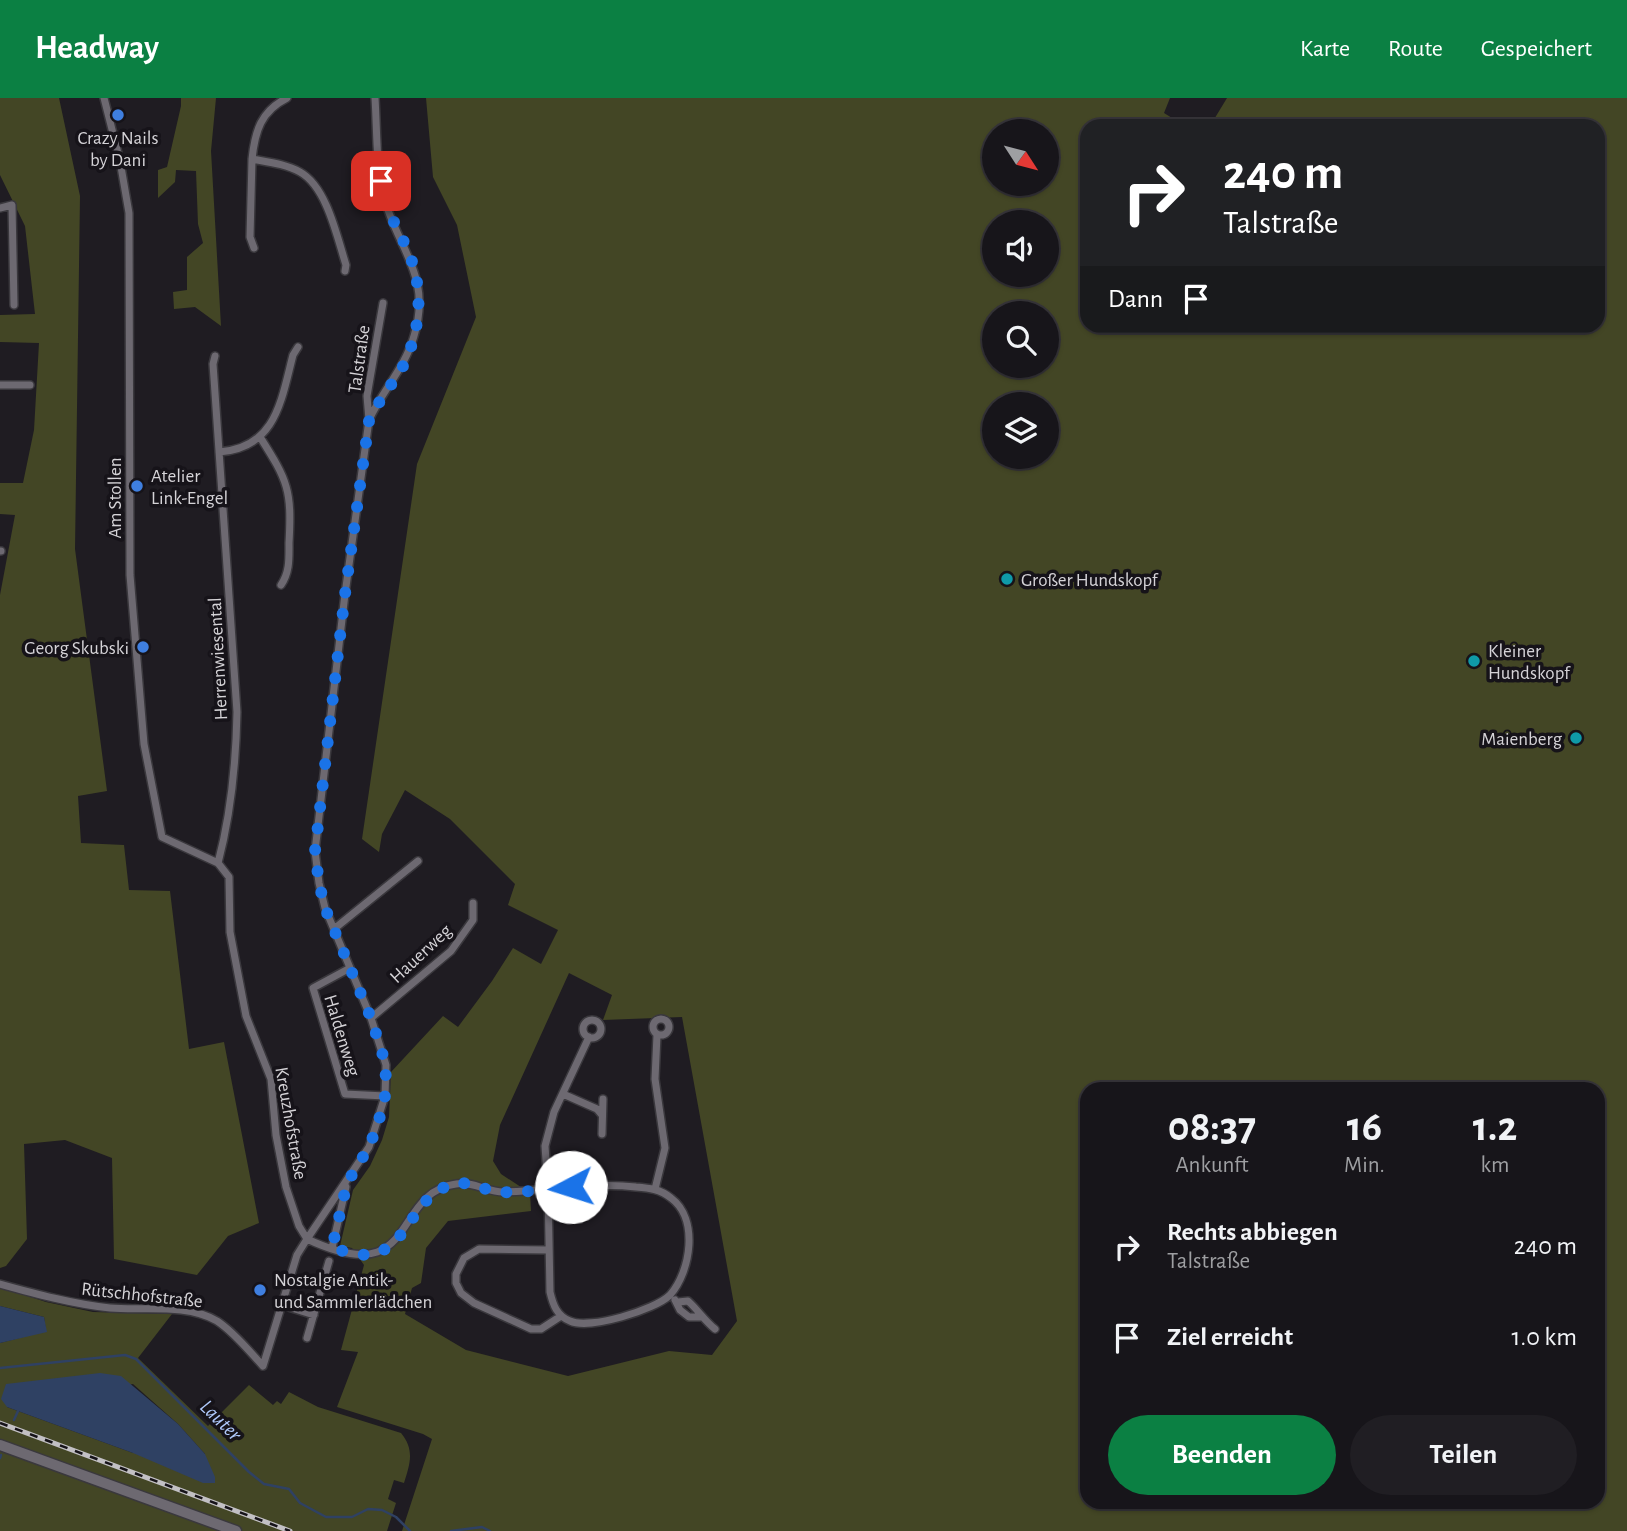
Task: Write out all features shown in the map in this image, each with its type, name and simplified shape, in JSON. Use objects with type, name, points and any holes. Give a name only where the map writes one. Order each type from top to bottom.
[{"type":"street","name":"Am Stollen","points":[[104,98],[123,172],[130,213],[130,575],[144,744],[162,837],[218,863]]},
{"type":"street","points":[[254,248],[250,237],[254,139],[258,125],[267,111],[287,98]]},
{"type":"street","name":"Talstraße","points":[[369,421],[377,403],[402,366],[414,337],[419,300],[416,275],[409,254],[391,220],[382,189],[375,98]]},
{"type":"street","points":[[252,159],[284,166],[312,180],[328,213],[346,265],[345,271]]},
{"type":"street","points":[[0,208],[12,205],[14,305]]},
{"type":"street","name":"Talstraße","points":[[307,1239],[369,1147],[385,1096],[386,1065],[371,1018],[325,908],[315,851],[345,594],[369,421],[367,396],[383,303]]},
{"type":"street","points":[[219,452],[246,446],[260,437],[272,424],[293,355],[298,347]]},
{"type":"street","name":"Herrenwiesental","points":[[215,356],[212,363],[237,724],[229,808],[218,863]]},
{"type":"street","points":[[0,386],[30,385]]},
{"type":"street","points":[[260,437],[279,467],[288,488],[291,508],[288,569],[281,585]]},
{"type":"street","points":[[334,929],[418,861]]},
{"type":"street","name":"Kreuzhofstraße","points":[[218,863],[229,877],[230,932],[246,1016],[271,1079],[274,1119],[286,1187],[299,1226],[307,1239]]},
{"type":"street","name":"Hauerweg","points":[[371,1018],[452,951],[474,920],[473,903]]},
{"type":"street","name":"Haldenweg","points":[[350,968],[313,988],[345,1094],[385,1096]]},
{"type":"street","points":[[654,1189],[665,1148],[655,1079],[657,1035]]},
{"type":"street","points":[[314,1315],[282,1305],[297,1255],[307,1239],[362,1255],[374,1254],[397,1240],[424,1201],[439,1190],[456,1184],[469,1184],[499,1192],[548,1189],[593,1185],[654,1189],[674,1199],[685,1217],[688,1237],[682,1275],[669,1295],[652,1308],[584,1324],[572,1323],[561,1316],[554,1306],[548,1280],[550,1250],[548,1189],[545,1146],[551,1122],[589,1037]]},
{"type":"street","points":[[563,1094],[597,1109],[603,1115]]},
{"type":"street","points":[[602,1134],[603,1099]]},
{"type":"street","name":"Talstraße","points":[[332,1248],[347,1183]]},
{"type":"street","points":[[550,1250],[480,1249],[469,1254],[459,1265],[456,1283],[461,1293],[474,1303],[531,1329],[541,1329],[561,1316]]},
{"type":"street","points":[[307,1338],[330,1261]]},
{"type":"street","name":"Rütschhofstraße","points":[[0,1284],[73,1303],[195,1313],[217,1321],[263,1366],[282,1305]]},
{"type":"street","points":[[669,1295],[678,1302],[688,1301],[697,1309],[700,1317],[715,1329]]},
{"type":"street","points":[[0,1445],[236,1531]]},
{"type":"green space","points":[[0,98],[59,98],[80,196],[75,549],[107,791],[78,796],[81,843],[124,845],[129,890],[170,891],[189,1049],[224,1042],[259,1223],[228,1236],[197,1275],[114,1259],[112,1158],[65,1140],[24,1144],[27,1239],[6,1266],[0,1268],[0,595],[15,515],[0,514],[0,483],[23,483],[34,430],[39,343],[0,342],[0,315],[35,314],[25,226],[0,175]]},
{"type":"green space","points":[[181,98],[216,98],[211,151],[221,326],[195,307],[174,309],[173,292],[187,290],[187,257],[203,243],[198,224],[196,171],[176,170],[175,182],[158,198],[158,170],[167,167]]},
{"type":"green space","points":[[426,98],[1170,98],[1164,113],[1174,119],[1080,119],[1080,333],[1605,333],[1605,119],[1214,119],[1227,98],[1627,98],[1627,1531],[402,1531],[432,1439],[337,1407],[358,1352],[341,1350],[364,1265],[352,1248],[340,1246],[353,1190],[370,1166],[382,1140],[389,1117],[391,1072],[443,1016],[458,1027],[513,948],[541,964],[558,930],[508,905],[515,884],[450,819],[405,790],[382,834],[379,852],[362,839],[417,464],[476,317],[457,225],[433,177]],"holes":[[[569,973],[612,995],[603,1020],[682,1017],[737,1321],[712,1355],[669,1351],[568,1376],[466,1350],[405,1314],[412,1288],[421,1283],[426,1248],[448,1221],[531,1211],[530,1193],[501,1174],[493,1161],[500,1125]]]},
{"type":"green space","points":[[0,1287],[46,1302],[93,1312],[172,1314],[138,1358],[208,1426],[249,1385],[273,1405],[277,1401],[281,1404],[289,1392],[318,1407],[401,1433],[410,1451],[409,1463],[404,1483],[394,1480],[388,1499],[396,1503],[387,1531],[0,1531],[0,1343],[46,1331],[44,1317],[0,1306]],"holes":[[[133,1384],[178,1424],[205,1454],[133,1453],[7,1407]]]},
{"type":"water","points":[[0,1306],[44,1317],[47,1332],[0,1343]]},
{"type":"water","points":[[100,1373],[121,1376],[178,1424],[205,1454],[215,1483],[203,1483],[133,1453],[7,1407],[1,1399],[6,1384]]},
{"type":"waterway","name":"Lauter","points":[[0,1368],[125,1355],[136,1359],[264,1484],[289,1489],[300,1503],[326,1517],[352,1517],[368,1509],[382,1510],[396,1517],[410,1531]]},
{"type":"waterway","points":[[14,1420],[18,1411]]},
{"type":"waterway","name":"Lauter","points":[[451,1531],[482,1527],[490,1531]]},
{"type":"railway","points":[[0,1423],[290,1531]]},
{"type":"place","name":"Crazy Nails by Dani","points":[[118,115]]},
{"type":"place","name":"Atelier Link-Engel","points":[[137,486]]},
{"type":"place","name":"Großer Hundskopf","points":[[1007,579]]},
{"type":"place","name":"Georg Skubski","points":[[143,647]]},
{"type":"place","name":"Kleiner Hundskopf","points":[[1474,661]]},
{"type":"place","name":"Maienberg","points":[[1576,738]]},
{"type":"place","name":"Nostalgie Antik- und Sammlerlädchen","points":[[260,1290]]},
{"type":"route","points":[[381,181],[391,220],[409,254],[416,275],[418,320],[402,366],[377,403],[369,421],[345,594],[315,851],[325,908],[371,1018],[386,1065],[385,1096],[369,1147],[347,1183],[332,1248],[362,1255],[374,1254],[386,1248],[397,1240],[424,1201],[439,1190],[456,1184],[469,1184],[499,1192],[571,1187]]}]
